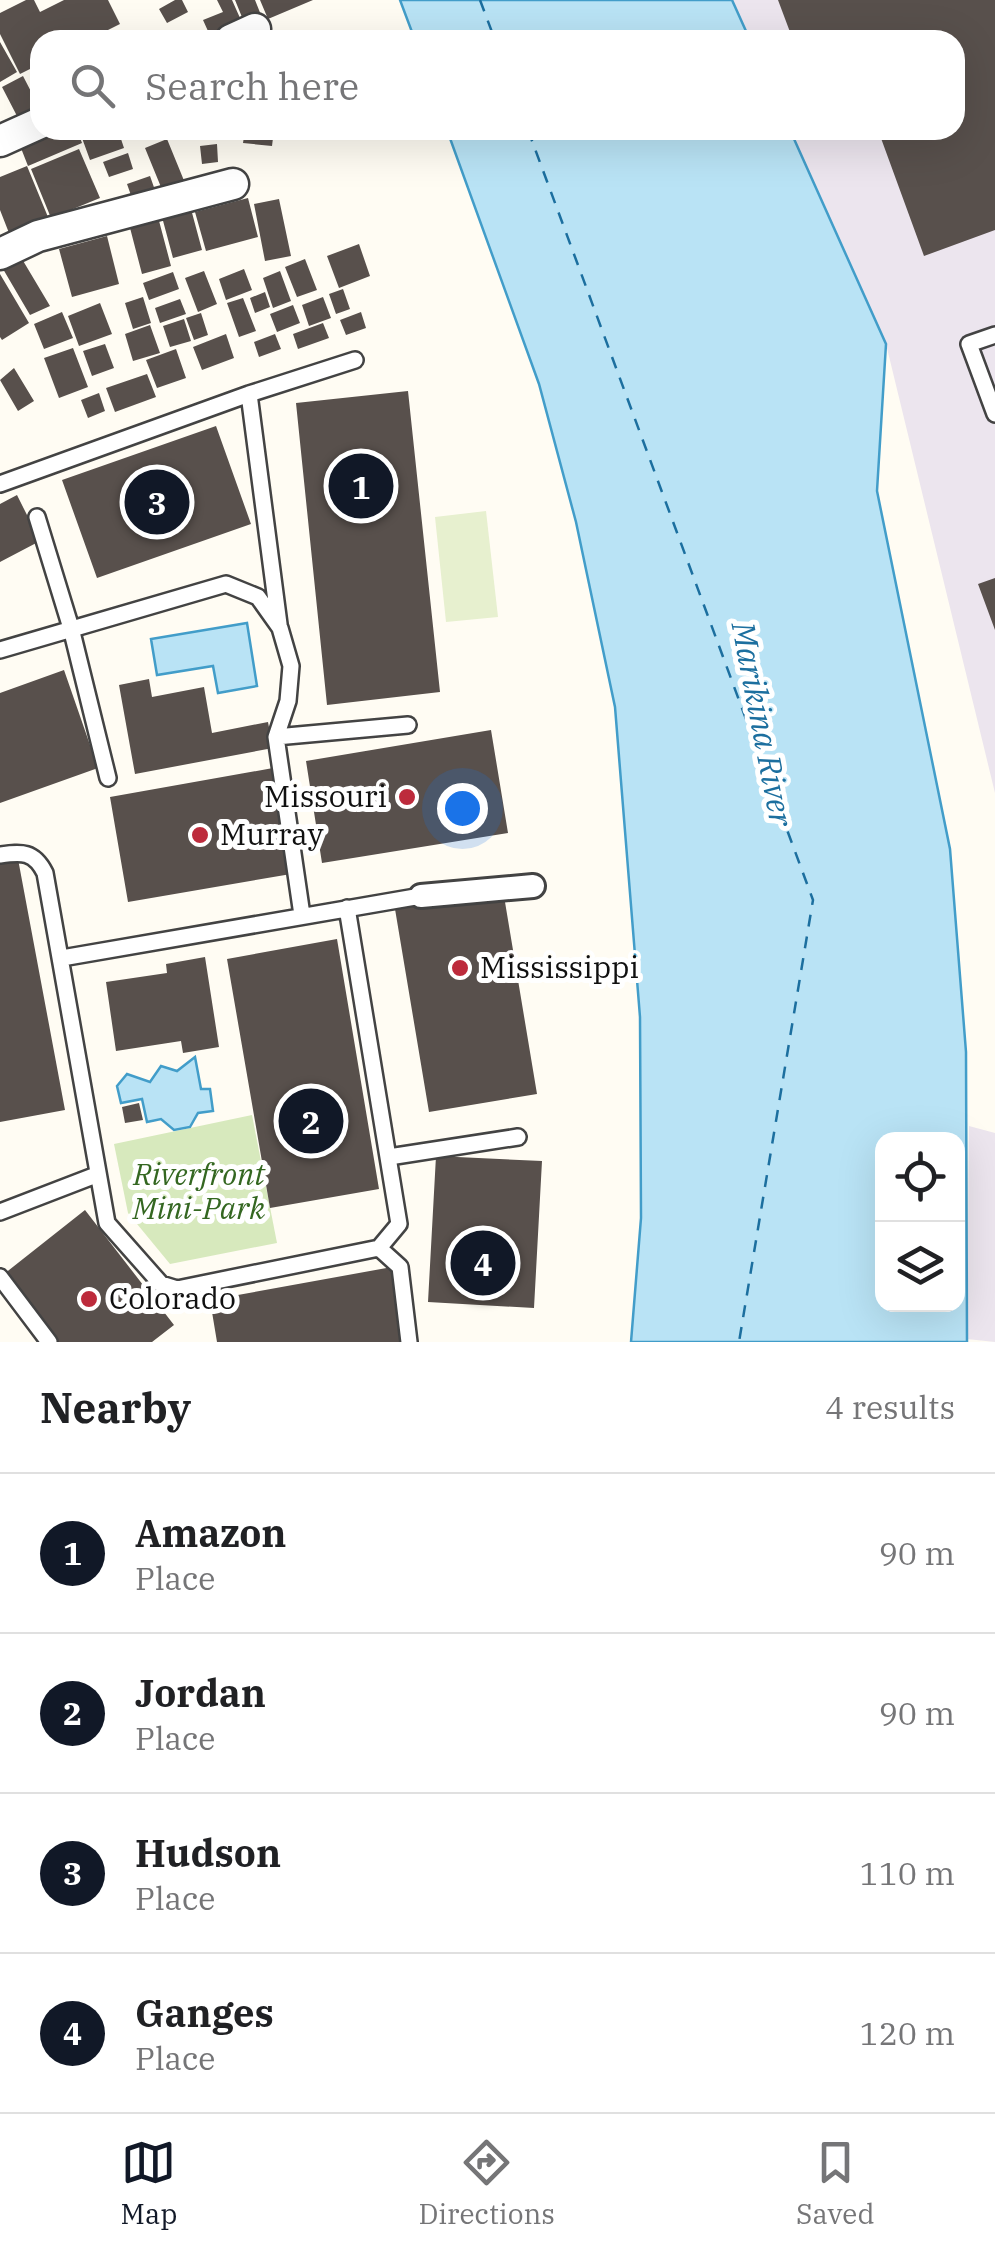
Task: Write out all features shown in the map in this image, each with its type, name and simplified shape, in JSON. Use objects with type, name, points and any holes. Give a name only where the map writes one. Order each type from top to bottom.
[{"type":"street","points":[[0,141],[30,128]]},
{"type":"street","points":[[4,240],[233,184]]},
{"type":"street","points":[[420,896],[533,886]]},
{"type":"lane","points":[[995,335],[969,344],[995,414]]},
{"type":"lane","points":[[0,484],[248,394],[355,360]]},
{"type":"lane","points":[[248,394],[280,628],[291,666],[288,701],[276,736],[302,915]]},
{"type":"lane","points":[[37,517],[72,628],[108,778]]},
{"type":"lane","points":[[0,650],[226,584],[258,597],[280,628]]},
{"type":"lane","points":[[276,736],[408,726]]},
{"type":"lane","points":[[0,856],[23,852],[38,859],[46,873],[107,1224],[161,1284],[177,1289],[379,1248],[400,1224],[347,908]]},
{"type":"lane","points":[[62,958],[420,896]]},
{"type":"lane","points":[[389,1157],[518,1137]]},
{"type":"lane","points":[[0,1212],[96,1175]]},
{"type":"lane","points":[[379,1248],[400,1268],[409,1342]]},
{"type":"lane","points":[[0,1277],[50,1342]]},
{"type":"shaded area","points":[[732,0],[995,0],[995,793],[886,344],[794,140],[965,140],[965,30],[746,30]]},
{"type":"shaded area","points":[[969,1126],[995,1133],[995,1342],[967,1339]]},
{"type":"green space","points":[[486,511],[498,617],[446,622],[435,517]]},
{"type":"green space","name":"Riverfront Mini-Park","points":[[252,1115],[277,1243],[170,1264],[128,1213],[114,1144]]},
{"type":"water","points":[[400,0],[732,0],[746,30],[411,30]]},
{"type":"water","name":"Marikina River","points":[[451,140],[794,140],[886,344],[877,491],[950,849],[966,1052],[967,1342],[631,1342],[641,1218],[640,1017],[615,707],[576,522],[539,384]]},
{"type":"water","points":[[247,623],[257,686],[218,693],[213,666],[157,675],[151,639]]},
{"type":"water","points":[[195,1057],[201,1089],[210,1089],[213,1111],[198,1113],[190,1127],[174,1130],[161,1119],[147,1122],[142,1099],[121,1103],[117,1086],[127,1074],[150,1082],[161,1066],[177,1071]]},
{"type":"building","points":[[26,0],[34,0],[40,12],[64,0],[108,0],[120,24],[108,30],[30,30],[30,69],[20,74],[0,34],[0,13]]},
{"type":"building","points":[[182,0],[188,12],[167,23],[159,9]]},
{"type":"building","points":[[217,0],[232,0],[244,27],[208,30],[203,20],[223,12]]},
{"type":"building","points":[[235,0],[255,0],[263,20],[246,27]]},
{"type":"building","points":[[260,0],[313,0],[268,19]]},
{"type":"building","points":[[778,0],[995,0],[995,230],[924,256],[882,140],[965,140],[965,30],[789,30]]},
{"type":"building","points":[[0,42],[17,72],[0,82]]},
{"type":"building","points":[[23,76],[30,90],[30,109],[17,116],[2,87]]},
{"type":"building","points":[[30,133],[30,140],[82,143],[28,166],[17,138]]},
{"type":"building","points":[[83,140],[121,140],[124,148],[90,160]]},
{"type":"building","points":[[167,140],[185,183],[163,192],[145,148]]},
{"type":"building","points":[[243,140],[273,140],[272,146],[243,143]]},
{"type":"building","points":[[217,144],[218,162],[202,164],[200,146]]},
{"type":"building","points":[[79,149],[100,198],[51,218],[31,169]]},
{"type":"building","points":[[128,153],[133,169],[109,177],[103,162]]},
{"type":"building","points":[[27,166],[48,217],[9,233],[0,210],[0,177]]},
{"type":"building","points":[[150,176],[156,193],[133,201],[127,184]]},
{"type":"building","points":[[248,198],[258,237],[206,251],[195,212]]},
{"type":"building","points":[[279,199],[291,256],[265,261],[254,204]]},
{"type":"building","points":[[191,209],[202,250],[173,258],[162,217]]},
{"type":"building","points":[[158,217],[171,266],[142,274],[129,224]]},
{"type":"building","points":[[107,236],[119,284],[72,297],[59,249]]},
{"type":"building","points":[[359,244],[370,276],[339,288],[327,256]]},
{"type":"building","points":[[22,259],[50,306],[30,315],[3,269]]},
{"type":"building","points":[[305,259],[317,290],[297,297],[285,267]]},
{"type":"building","points":[[244,269],[252,290],[226,300],[219,279]]},
{"type":"building","points":[[204,271],[217,304],[198,312],[185,278]]},
{"type":"building","points":[[280,271],[291,301],[273,308],[263,278]]},
{"type":"building","points":[[173,272],[179,289],[149,300],[143,283]]},
{"type":"building","points":[[0,274],[29,323],[2,340],[0,337]]},
{"type":"building","points":[[343,289],[350,309],[336,314],[329,294]]},
{"type":"building","points":[[265,292],[270,307],[255,313],[250,298]]},
{"type":"building","points":[[143,297],[151,323],[133,329],[125,303]]},
{"type":"building","points":[[323,297],[331,318],[309,326],[302,305]]},
{"type":"building","points":[[243,298],[256,331],[239,337],[227,303]]},
{"type":"building","points":[[180,299],[186,314],[160,323],[155,308]]},
{"type":"building","points":[[100,303],[112,334],[79,346],[68,316]]},
{"type":"building","points":[[293,305],[300,323],[277,332],[270,314]]},
{"type":"building","points":[[62,312],[73,338],[44,349],[34,324]]},
{"type":"building","points":[[361,312],[366,328],[346,335],[340,320]]},
{"type":"building","points":[[201,313],[208,335],[194,340],[186,318]]},
{"type":"building","points":[[184,319],[191,341],[170,347],[163,326]]},
{"type":"building","points":[[323,323],[329,338],[298,349],[293,334]]},
{"type":"building","points":[[150,325],[160,353],[133,361],[125,334]]},
{"type":"building","points":[[226,334],[234,358],[202,370],[193,347]]},
{"type":"building","points":[[275,334],[281,349],[259,357],[254,342]]},
{"type":"building","points":[[105,344],[114,368],[92,376],[83,351]]},
{"type":"building","points":[[73,348],[88,387],[59,398],[44,358]]},
{"type":"building","points":[[176,349],[186,378],[157,388],[146,360]]},
{"type":"building","points":[[14,368],[34,401],[18,411],[0,380]]},
{"type":"building","points":[[147,374],[156,397],[115,412],[106,388]]},
{"type":"building","points":[[408,391],[440,692],[327,705],[296,403]]},
{"type":"building","points":[[99,393],[105,411],[88,418],[81,400]]},
{"type":"building","points":[[216,426],[251,524],[97,578],[62,480]]},
{"type":"building","points":[[17,495],[40,541],[0,562],[0,504]]},
{"type":"building","points":[[995,578],[995,630],[978,584]]},
{"type":"building","points":[[64,670],[98,768],[0,803],[0,693]]},
{"type":"building","points":[[149,679],[152,697],[204,687],[212,733],[268,722],[273,748],[135,774],[119,685]]},
{"type":"building","name":"Missouri","points":[[491,730],[508,833],[322,863],[306,761]]},
{"type":"building","name":"Murray","points":[[273,768],[291,874],[128,902],[110,797]]},
{"type":"building","points":[[18,859],[65,1110],[0,1122],[0,862]]},
{"type":"building","name":"Mississippi","points":[[503,890],[537,1094],[429,1112],[395,909]]},
{"type":"building","points":[[337,939],[379,1189],[270,1208],[227,959]]},
{"type":"building","points":[[205,957],[219,1047],[183,1053],[181,1041],[116,1051],[106,982],[167,973],[166,964]]},
{"type":"building","points":[[139,1103],[143,1120],[125,1123],[122,1107]]},
{"type":"building","points":[[436,1156],[542,1161],[534,1308],[428,1302]]},
{"type":"building","name":"Colorado","points":[[85,1210],[174,1325],[152,1342],[57,1342],[4,1274]]},
{"type":"building","points":[[392,1267],[404,1342],[217,1342],[210,1300]]},
{"type":"ferry route","points":[[480,0],[491,30]]},
{"type":"ferry route","points":[[532,140],[813,900],[739,1342]]},
{"type":"place","name":"Amazon","points":[[361,486]]},
{"type":"place","name":"Hudson","points":[[157,502]]},
{"type":"place","name":"Missouri","points":[[407,797]]},
{"type":"place","name":"Murray","points":[[200,835]]},
{"type":"place","name":"Mississippi","points":[[460,968]]},
{"type":"place","name":"Jordan","points":[[311,1121]]},
{"type":"place","name":"Ganges","points":[[483,1263]]},
{"type":"place","name":"Colorado","points":[[89,1299]]}]
